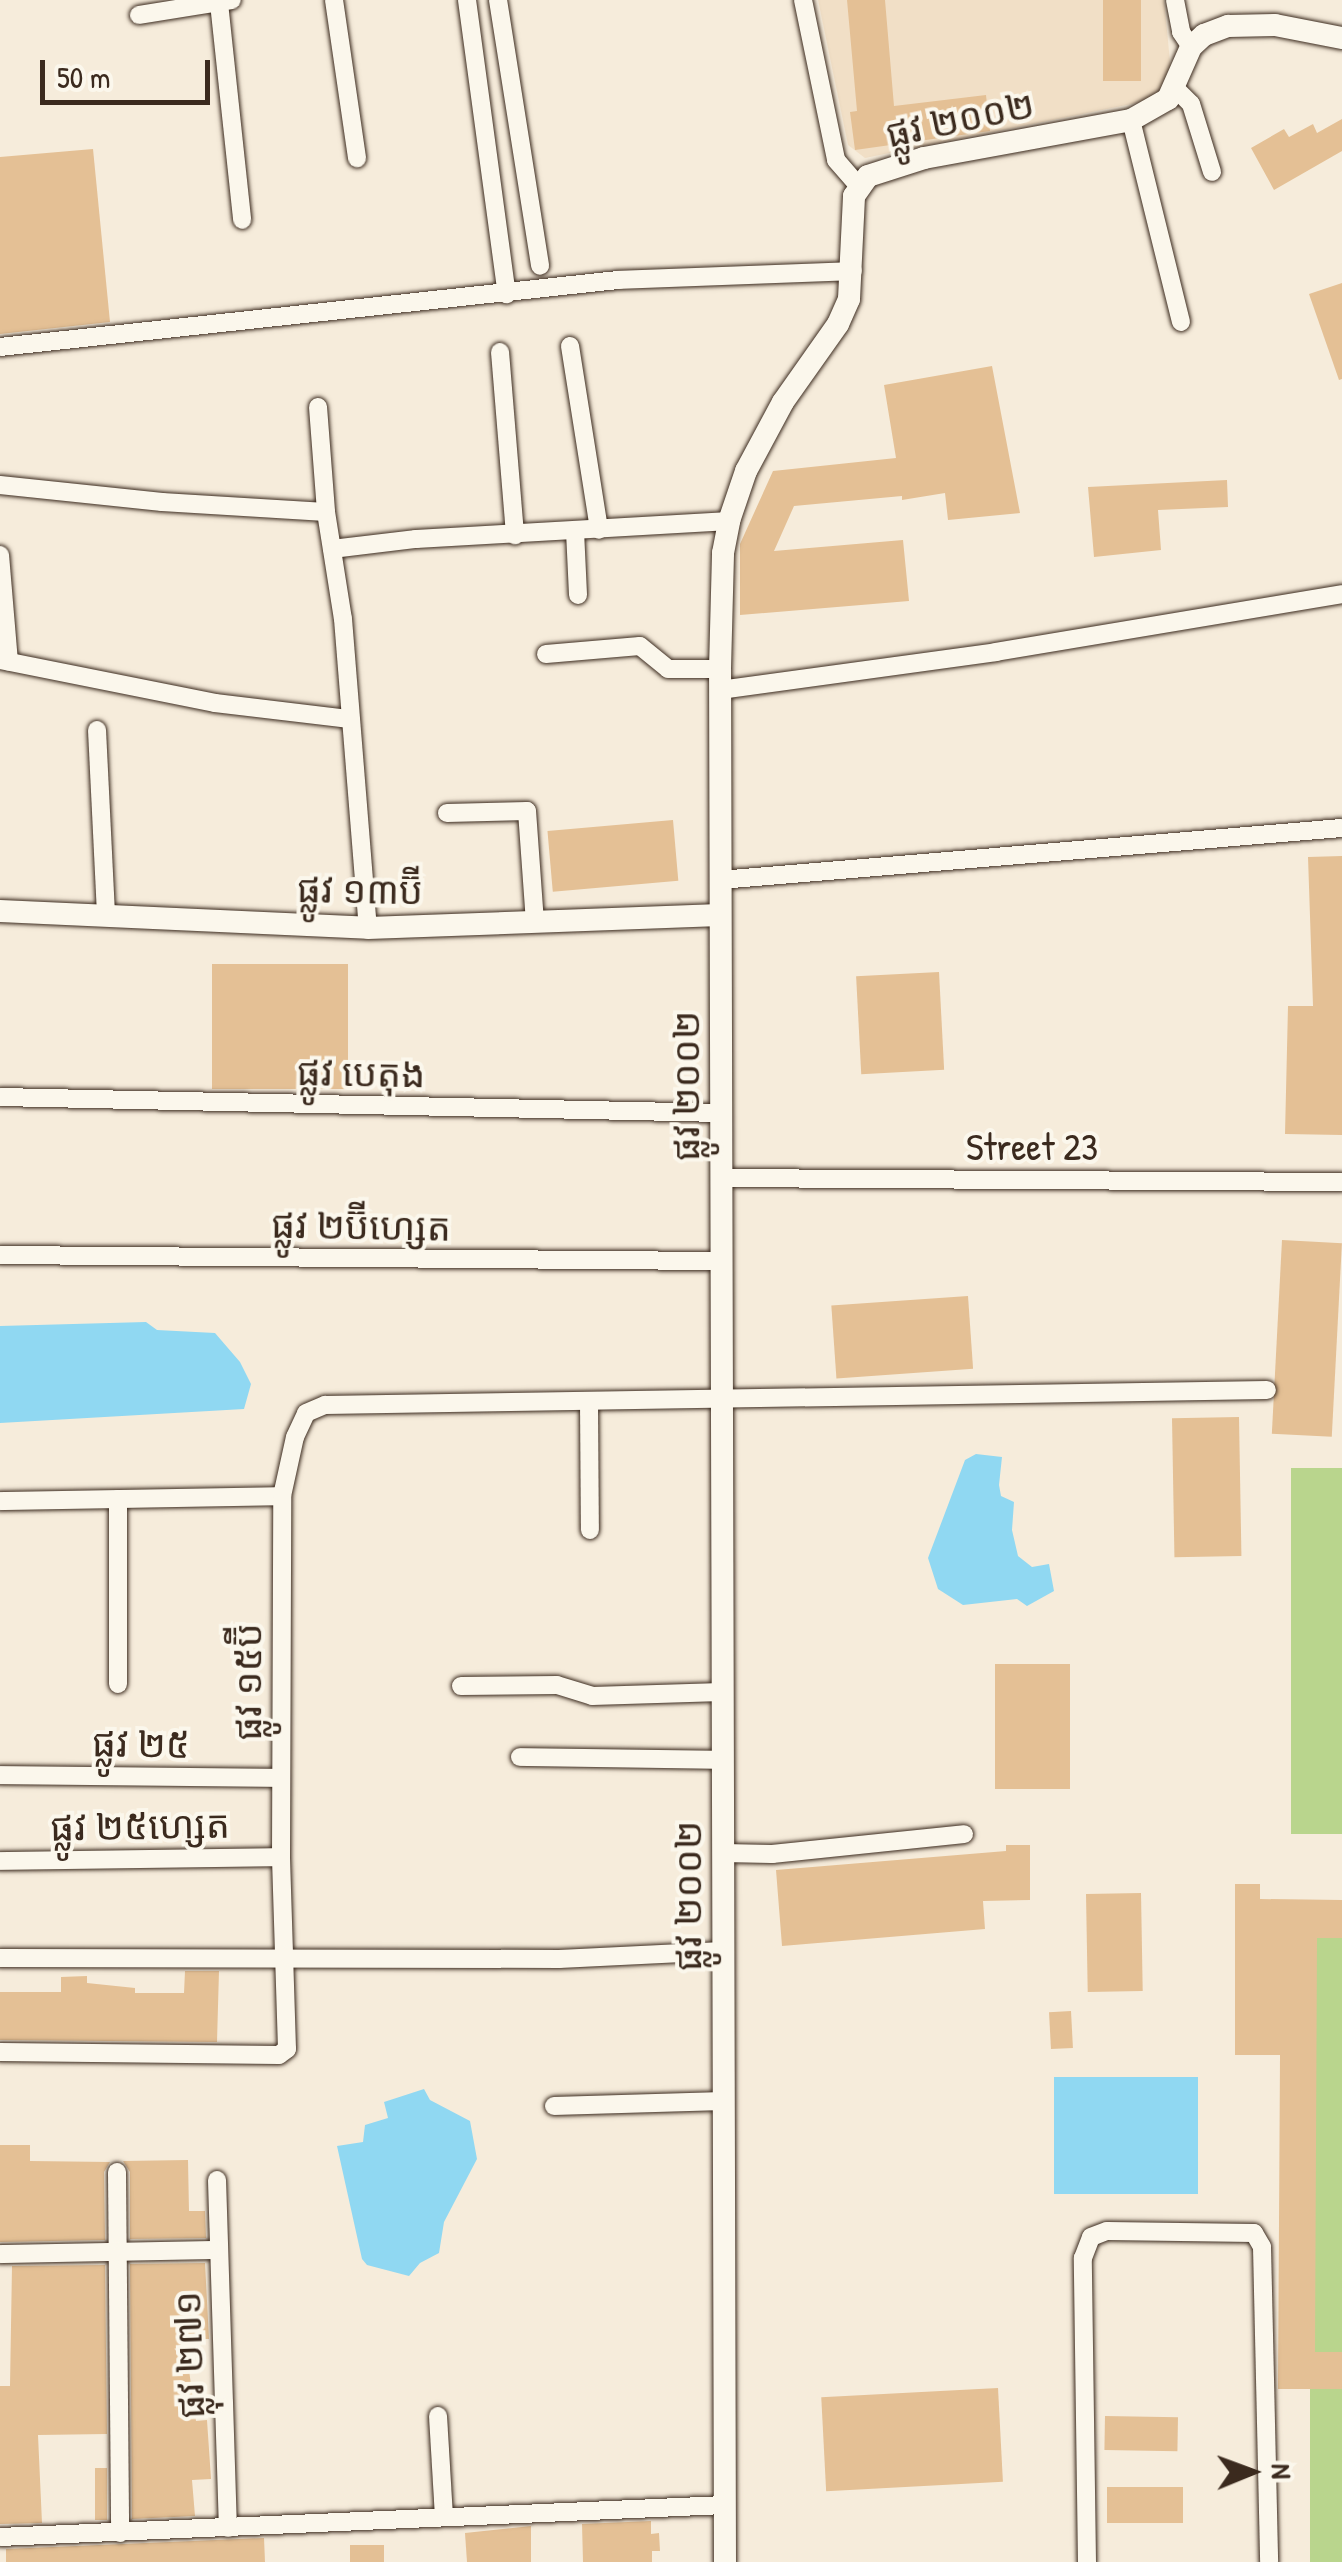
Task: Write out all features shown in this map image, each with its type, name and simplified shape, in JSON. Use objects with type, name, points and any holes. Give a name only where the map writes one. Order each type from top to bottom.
[{"type":"street","points":[[334,0],[357,158]]},
{"type":"street","points":[[467,0],[507,294]]},
{"type":"street","points":[[498,0],[540,266]]},
{"type":"street","points":[[803,0],[836,160],[858,185]]},
{"type":"street","points":[[1175,0],[1181,32],[1191,47]]},
{"type":"street","points":[[140,15],[226,1],[242,220]]},
{"type":"street","points":[[1212,172],[1190,104],[1176,89],[1191,47],[1215,31],[1250,23],[1342,38]]},
{"type":"street","name":"ផ្លូវ ២០០២","points":[[725,2562],[720,679],[724,554],[729,521],[746,471],[783,402],[838,324],[853,270],[852,208],[858,185],[892,165],[1131,120],[1168,99],[1176,89]]},
{"type":"street","points":[[1131,120],[1181,322]]},
{"type":"street","points":[[0,347],[618,280],[853,270]]},
{"type":"street","points":[[570,346],[598,530]]},
{"type":"street","points":[[500,352],[516,535]]},
{"type":"street","points":[[318,408],[326,512],[344,619],[368,928]]},
{"type":"street","points":[[0,485],[162,502],[326,512]]},
{"type":"street","points":[[332,549],[729,521]]},
{"type":"street","points":[[575,531],[578,595]]},
{"type":"street","points":[[0,555],[4,661],[215,703],[350,719]]},
{"type":"street","points":[[546,654],[640,646],[668,669],[720,679],[996,652],[1342,594]]},
{"type":"street","points":[[97,730],[106,916]]},
{"type":"street","points":[[447,813],[527,811],[535,923]]},
{"type":"street","points":[[720,880],[1342,828]]},
{"type":"street","name":"ផ្លូវ ១៣ប៊ី","points":[[0,911],[368,928],[720,915]]},
{"type":"street","name":"ផ្លូវ បេតុង","points":[[0,1097],[721,1113]]},
{"type":"street","name":"Street 23","points":[[721,1178],[1342,1182]]},
{"type":"street","name":"ផ្លូវ ២ប៊ីហ្សេត","points":[[0,1255],[722,1261]]},
{"type":"street","points":[[590,1530],[590,1401],[1267,1390]]},
{"type":"street","name":"ផ្លូវ ១៥ប៊ី","points":[[0,2052],[279,2055],[286,2049],[280,1778],[282,1496],[295,1437],[306,1413],[325,1404],[590,1401]]},
{"type":"street","points":[[0,1501],[282,1496]]},
{"type":"street","points":[[118,1500],[118,1684]]},
{"type":"street","points":[[461,1686],[556,1685],[592,1696],[722,1692]]},
{"type":"street","points":[[520,1757],[723,1760]]},
{"type":"street","name":"ផ្លូវ ២៥","points":[[0,1775],[280,1778]]},
{"type":"street","points":[[723,1854],[772,1854],[964,1834]]},
{"type":"street","name":"ផ្លូវ ២៥ហ្សេត","points":[[0,1861],[281,1858]]},
{"type":"street","points":[[0,1958],[284,1955],[559,1960],[723,1951]]},
{"type":"street","points":[[554,2106],[724,2102]]},
{"type":"street","points":[[117,2172],[120,2533]]},
{"type":"street","name":"ផ្លុវ ២៧១","points":[[217,2180],[228,2528]]},
{"type":"street","points":[[1087,2562],[1083,2258],[1091,2236],[1106,2232],[1254,2233],[1262,2247],[1268,2562]]},
{"type":"street","points":[[0,2254],[218,2250]]},
{"type":"street","points":[[438,2416],[444,2516]]},
{"type":"street","points":[[0,2537],[724,2505]]},
{"type":"shaded area","points":[[818,0],[1164,0],[1172,82],[1151,100],[865,158],[848,145]]},
{"type":"green space","points":[[1291,1468],[1342,1468],[1342,1834],[1291,1834]]},
{"type":"green space","points":[[1310,1905],[1342,1905],[1342,2562],[1310,2562]]},
{"type":"water","points":[[146,1322],[157,1330],[215,1333],[240,1362],[251,1384],[244,1409],[0,1423],[0,1326]]},
{"type":"water","points":[[976,1454],[1002,1457],[999,1485],[1001,1496],[1014,1502],[1012,1530],[1018,1556],[1032,1567],[1049,1564],[1054,1591],[1027,1606],[1017,1599],[963,1605],[938,1589],[928,1558],[965,1460]]},
{"type":"water","points":[[1054,2077],[1198,2077],[1198,2194],[1054,2194]]},
{"type":"water","points":[[424,2089],[430,2100],[470,2121],[477,2159],[444,2222],[439,2253],[420,2263],[409,2276],[367,2265],[362,2259],[337,2146],[363,2142],[365,2125],[388,2118],[384,2102]]},
{"type":"building","points":[[847,0],[885,0],[894,106],[986,95],[990,131],[855,150],[850,112],[857,111]]},
{"type":"building","points":[[1103,0],[1141,0],[1141,81],[1103,81]]},
{"type":"building","points":[[1342,119],[1342,151],[1274,190],[1251,148],[1284,129],[1289,137],[1313,124],[1317,133]]},
{"type":"building","points":[[93,149],[110,322],[0,334],[0,157]]},
{"type":"building","points":[[1342,283],[1342,379],[1339,380],[1309,294]]},
{"type":"building","points":[[992,366],[1020,513],[948,520],[945,493],[902,500],[902,496],[794,506],[774,551],[903,540],[909,601],[740,615],[740,544],[773,471],[896,458],[884,385]]},
{"type":"building","points":[[1227,480],[1228,507],[1158,510],[1161,550],[1094,557],[1088,487]]},
{"type":"building","points":[[673,820],[678,881],[553,892],[547,831]]},
{"type":"building","points":[[1342,856],[1342,1135],[1285,1134],[1288,1006],[1313,1006],[1308,857]]},
{"type":"building","points":[[212,964],[348,964],[348,1089],[212,1089]]},
{"type":"building","points":[[939,972],[944,1070],[861,1074],[856,976]]},
{"type":"building","points":[[1282,1240],[1342,1243],[1332,1437],[1272,1434]]},
{"type":"building","points":[[968,1296],[973,1369],[836,1378],[831,1306]]},
{"type":"building","points":[[1239,1417],[1241,1556],[1174,1557],[1172,1418]]},
{"type":"building","points":[[995,1664],[1070,1664],[1070,1789],[995,1789]]},
{"type":"building","points":[[1006,1845],[1030,1845],[1030,1900],[983,1901],[985,1929],[782,1946],[776,1870],[1006,1851]]},
{"type":"building","points":[[1235,1884],[1260,1884],[1260,1899],[1342,1900],[1342,1938],[1317,1938],[1315,2352],[1342,2352],[1342,2389],[1278,2389],[1280,2055],[1235,2055]]},
{"type":"building","points":[[1141,1893],[1143,1991],[1088,1992],[1086,1894]]},
{"type":"building","points":[[185,1971],[219,1971],[217,2042],[0,2040],[0,1992],[61,1992],[61,1977],[87,1976],[87,1983],[135,1988],[135,1993],[184,1993]]},
{"type":"building","points":[[1071,2011],[1073,2048],[1051,2049],[1049,2012]]},
{"type":"building","points":[[0,2145],[30,2145],[30,2161],[110,2162],[104,2172],[105,2240],[0,2242]]},
{"type":"building","points":[[188,2160],[189,2211],[205,2211],[206,2238],[130,2239],[130,2172],[123,2161]]},
{"type":"building","points":[[205,2263],[209,2339],[189,2339],[189,2370],[196,2421],[207,2420],[211,2479],[192,2480],[195,2516],[132,2519],[130,2264]]},
{"type":"building","points":[[105,2265],[107,2434],[38,2435],[42,2523],[0,2524],[0,2386],[10,2386],[12,2266]]},
{"type":"building","points":[[998,2388],[1003,2482],[826,2491],[821,2397]]},
{"type":"building","points":[[1105,2416],[1178,2417],[1177,2451],[1104,2450]]},
{"type":"building","points":[[95,2468],[107,2468],[107,2520],[95,2520]]},
{"type":"building","points":[[1107,2487],[1183,2487],[1183,2523],[1107,2523]]},
{"type":"building","points":[[651,2521],[651,2534],[659,2533],[660,2551],[652,2551],[652,2562],[583,2562],[582,2524]]},
{"type":"building","points":[[531,2526],[531,2562],[467,2562],[465,2533]]},
{"type":"building","points":[[264,2538],[265,2562],[6,2562],[6,2549]]},
{"type":"building","points":[[350,2545],[384,2545],[384,2562],[350,2562]]}]
